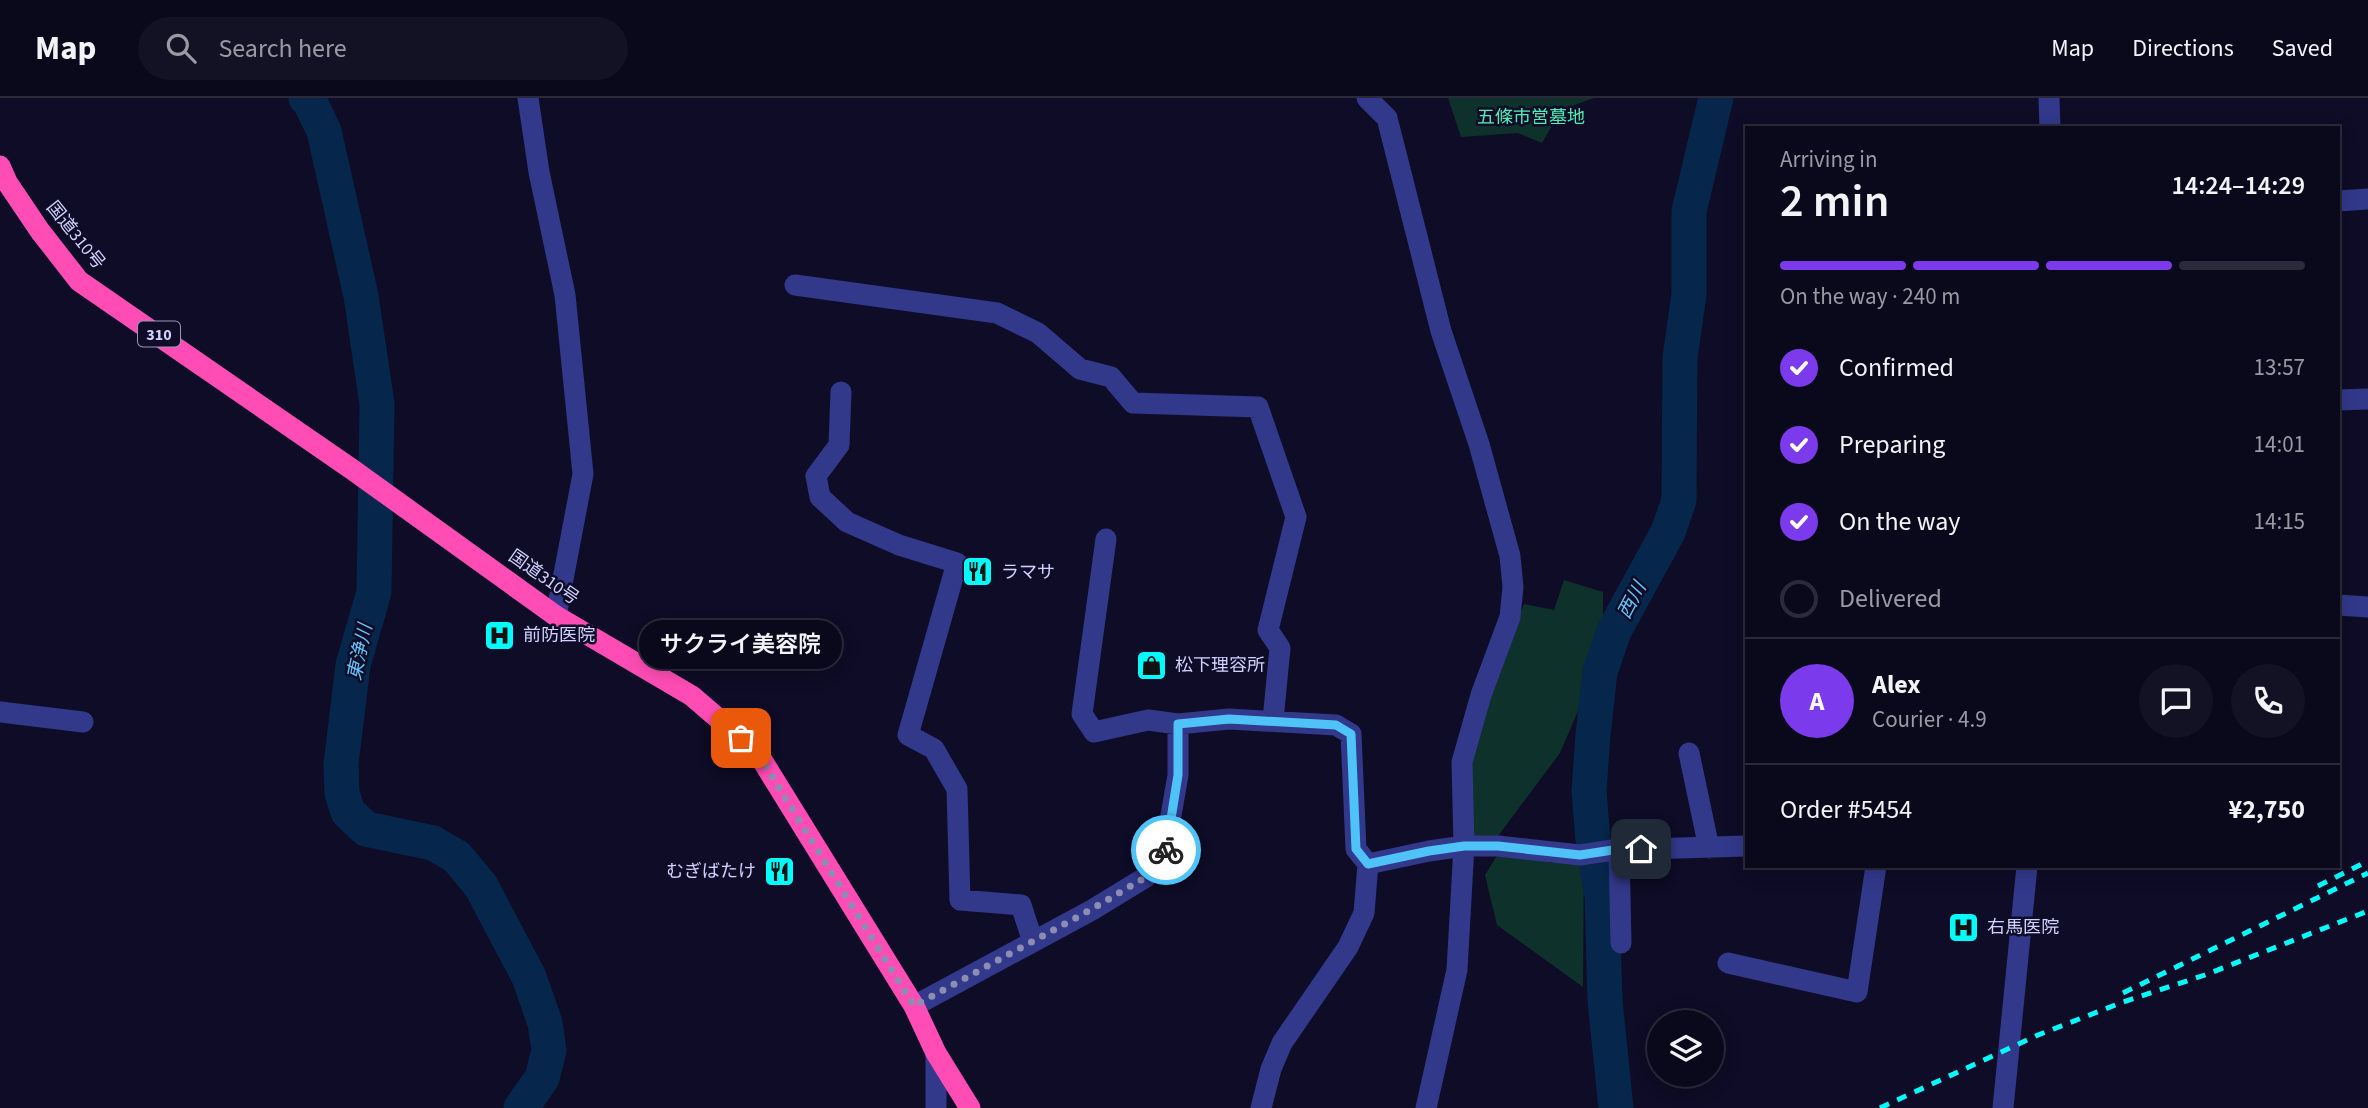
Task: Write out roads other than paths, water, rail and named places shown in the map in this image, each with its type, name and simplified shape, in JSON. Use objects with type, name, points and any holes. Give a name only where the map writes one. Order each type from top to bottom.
[{"type":"highway","name":"国道310号","points":[[0,166],[7,182],[40,231],[79,281],[354,470],[556,616],[692,696],[757,752],[914,1006],[936,1053],[970,1108]]},
{"type":"street","points":[[528,98],[539,172],[565,295],[583,474],[556,616]]},
{"type":"street","points":[[1367,98],[1387,118],[1441,331],[1479,444],[1510,556],[1513,587],[1510,617],[1481,695],[1462,762],[1464,846],[1457,970],[1426,1108]]},
{"type":"street","points":[[2049,98],[2050,126]]},
{"type":"street","points":[[2340,201],[2368,199]]},
{"type":"street","points":[[795,285],[997,313],[1038,334],[1080,369],[1111,377],[1133,403],[1258,407],[1296,517],[1268,630],[1280,648],[1273,720]]},
{"type":"street","points":[[841,392],[839,445],[816,476],[820,497],[848,522],[899,545],[957,563],[908,734],[934,749],[957,789],[960,900],[1021,905],[1033,942]]},
{"type":"street","points":[[2340,400],[2368,399]]},
{"type":"street","points":[[1106,539],[1082,714],[1094,732],[1148,720],[1178,724],[1229,719],[1336,725],[1351,734],[1356,849],[1368,864],[1364,913],[1348,947],[1282,1044],[1271,1069],[1261,1108]]},
{"type":"street","points":[[2340,605],[2368,607]]},
{"type":"street","points":[[0,712],[83,722]]},
{"type":"street","points":[[914,1006],[1146,877],[1164,856],[1178,775],[1178,724]]},
{"type":"street","points":[[1689,753],[1709,848]]},
{"type":"street","points":[[1368,864],[1464,846],[1498,846],[1580,855],[1616,850],[1745,846]]},
{"type":"street","points":[[1616,850],[1621,943]]},
{"type":"street","points":[[1728,963],[1857,992],[1876,868]]},
{"type":"street","points":[[2003,1108],[2027,868]]},
{"type":"street","points":[[936,1053],[936,1108]]},
{"type":"waterway","name":"東浄川","points":[[306,98],[324,131],[361,296],[377,404],[374,592],[353,665],[341,764],[342,793],[348,812],[366,829],[433,843],[457,857],[481,886],[529,977],[545,1023],[549,1050],[542,1078],[521,1108]]},
{"type":"waterway","name":"西川","points":[[1616,1108],[1605,1001],[1602,895],[1594,852],[1589,791],[1593,735],[1600,672],[1614,631],[1668,532],[1679,500],[1680,358],[1689,294],[1689,211],[1716,98]]},
{"type":"railway","points":[[2318,886],[2368,861]]},
{"type":"railway","points":[[2123,993],[2368,873]]},
{"type":"railway","points":[[1880,1108],[2038,1035],[2123,1002],[2205,975],[2368,911]]},
{"type":"place","name":"ラマサ","points":[[978,572]]},
{"type":"place","name":"前防医院","points":[[500,635]]},
{"type":"place","name":"松下理容所","points":[[1152,665]]},
{"type":"place","name":"サクライ美容院","points":[[741,738]]},
{"type":"place","name":"むぎばたけ","points":[[779,871]]},
{"type":"place","name":"右馬医院","points":[[1964,927]]},
{"type":"park label","name":"五條市営墓地","points":[[1531,117]]}]
